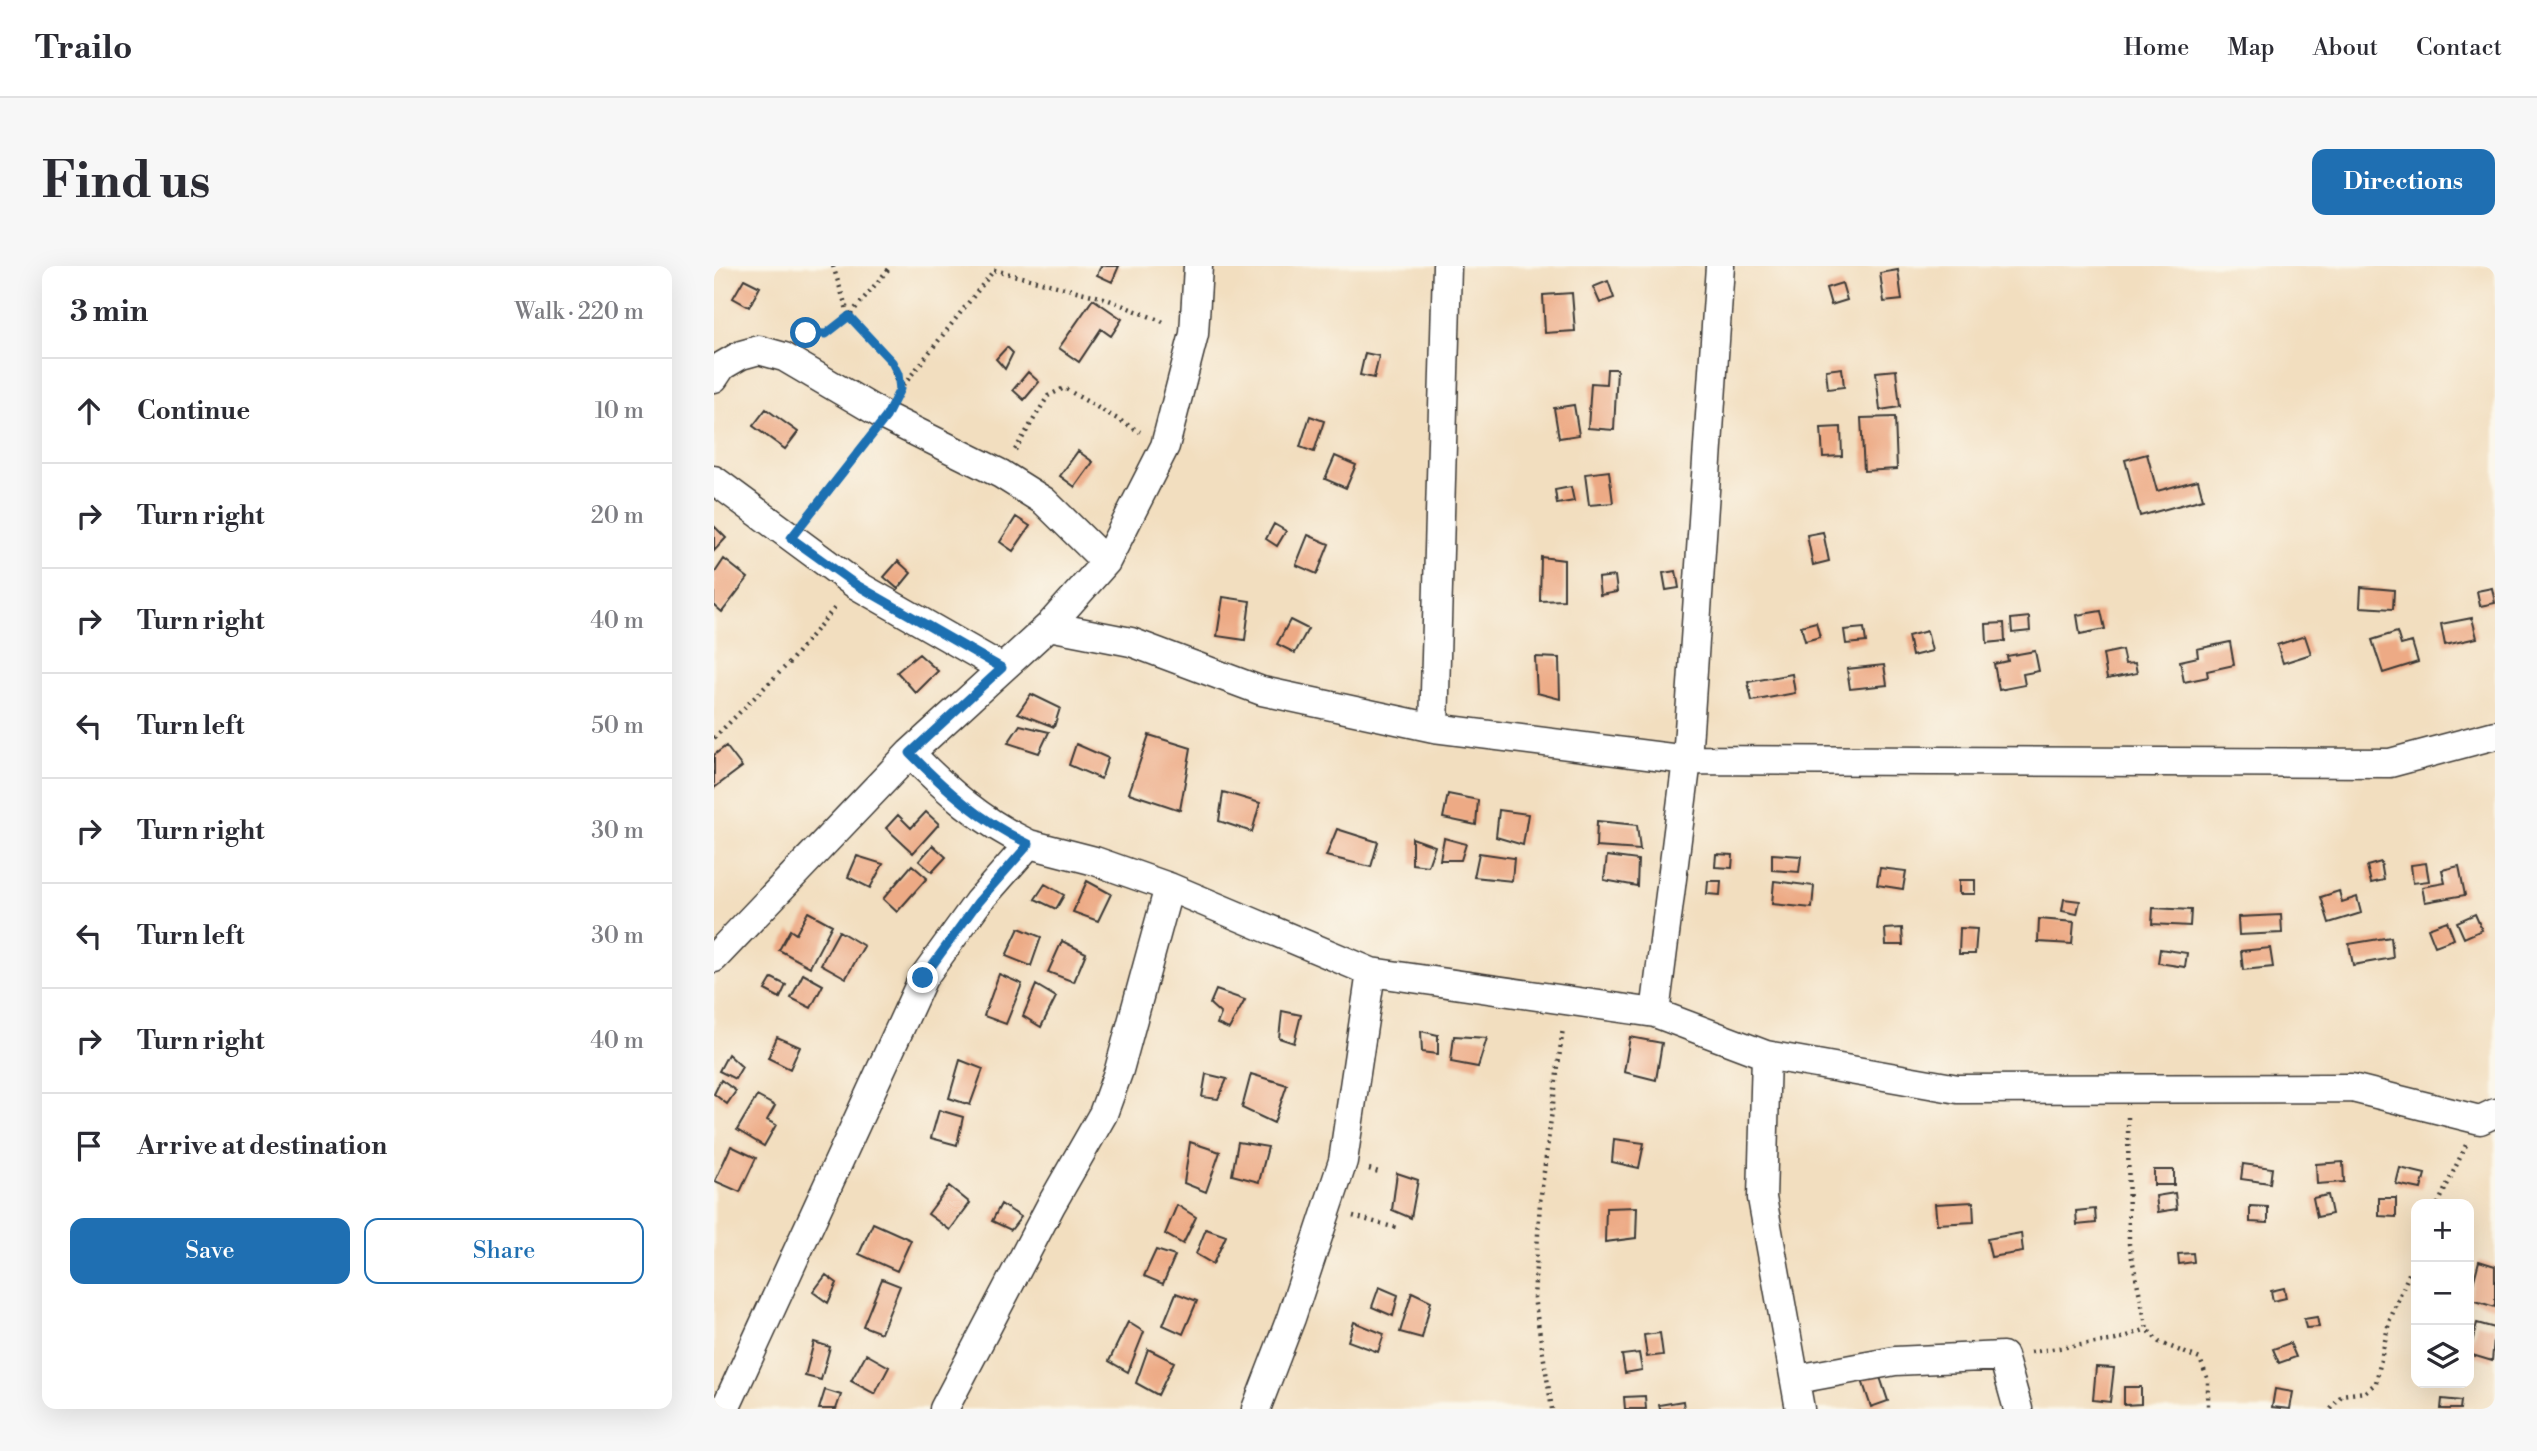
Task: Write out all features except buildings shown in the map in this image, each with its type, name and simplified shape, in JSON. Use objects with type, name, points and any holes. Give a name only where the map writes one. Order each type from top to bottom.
[{"type":"street","points":[[714,958],[910,753],[1049,626],[1106,562],[1165,446],[1194,334],[1198,266]]},
{"type":"street","points":[[1434,728],[1447,266]]},
{"type":"street","points":[[1655,1013],[1687,760],[1720,266]]},
{"type":"street","points":[[714,378],[722,366],[741,355],[759,350],[784,357],[886,417],[1001,474],[1061,515],[1106,562]]},
{"type":"street","points":[[714,480],[855,584],[1002,668]]},
{"type":"street","points":[[1049,626],[1131,642],[1262,691],[1434,728],[1687,760],[2390,763],[2495,735]]},
{"type":"street","points":[[910,753],[998,830],[1029,844],[1094,861],[1169,887],[1371,972],[1567,1003],[1655,1013],[1766,1055],[1958,1089],[2128,1086],[2352,1088],[2488,1116]]},
{"type":"street","points":[[725,1409],[923,978],[978,902],[1029,844]]},
{"type":"street","points":[[944,1409],[1051,1205],[1103,1114],[1119,1070],[1169,887]]},
{"type":"street","points":[[1256,1409],[1329,1209],[1343,1161],[1371,972]]},
{"type":"street","points":[[1766,1055],[1762,1198],[1797,1379],[1800,1409]]},
{"type":"street","points":[[1797,1379],[1895,1362],[2003,1356],[2018,1409]]},
{"type":"path","points":[[833,266],[849,316],[892,362],[898,374],[900,389]]},
{"type":"path","points":[[759,350],[770,340],[784,334],[826,334],[849,316],[891,266]]},
{"type":"path","points":[[791,538],[886,417],[900,389],[993,268],[1104,298],[1194,334]]},
{"type":"path","points":[[1001,474],[1048,396],[1064,388],[1165,446]]},
{"type":"path","points":[[714,738],[788,664],[855,584]]},
{"type":"path","points":[[1552,1409],[1534,1298],[1540,1202],[1567,1003]]},
{"type":"path","points":[[2128,1086],[2129,1244],[2147,1329],[2159,1342],[2200,1359],[2208,1380],[2208,1409]]},
{"type":"path","points":[[2441,1199],[2488,1116]]},
{"type":"path","points":[[1329,1209],[1400,1229]]},
{"type":"path","points":[[2332,1409],[2342,1395],[2365,1392],[2376,1383],[2389,1322],[2414,1262]]},
{"type":"path","points":[[2003,1356],[2116,1340],[2147,1329]]},
{"type":"route","points":[[806,333],[826,334],[849,316],[892,362],[898,374],[900,389],[886,417],[791,538],[855,584],[1002,668],[910,753],[942,785],[981,817],[998,830],[1029,844],[978,902],[923,978]]}]
